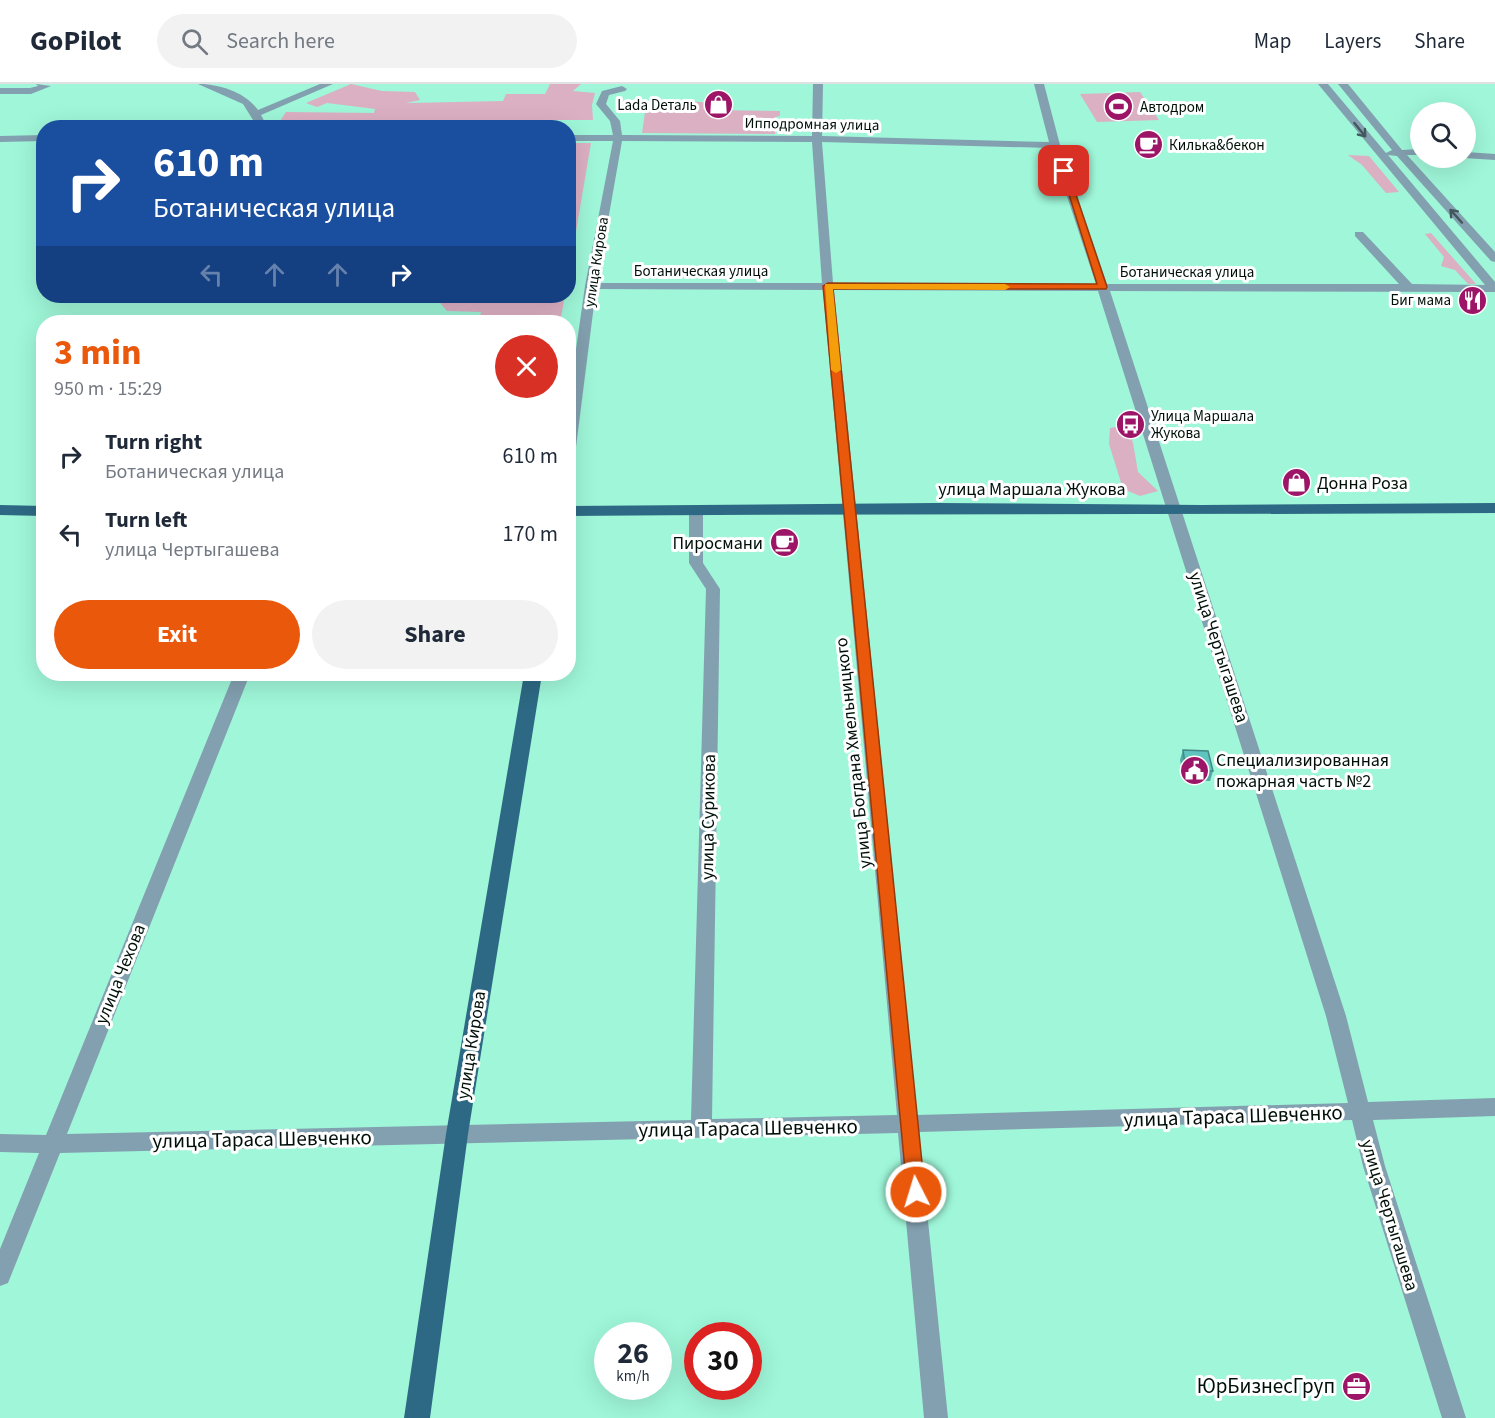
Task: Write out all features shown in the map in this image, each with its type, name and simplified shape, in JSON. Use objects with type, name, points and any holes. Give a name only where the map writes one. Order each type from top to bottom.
[{"type":"main road","name":"улица Маршала Жукова","points":[[576,511],[1495,508]]},
{"type":"main road","points":[[0,510],[36,510]]},
{"type":"main road","name":"улица Кирова","points":[[417,1418],[457,1134],[532,681]]},
{"type":"street","points":[[4,91],[28,84]]},
{"type":"street","points":[[4,91],[31,91],[46,86],[42,84]]},
{"type":"street","points":[[203,84],[244,101],[256,114],[257,120]]},
{"type":"street","points":[[256,114],[328,84]]},
{"type":"street","name":"улица Богдана Хмельницкого","points":[[818,84],[817,139],[828,286],[848,509],[910,1124],[936,1418]]},
{"type":"street","name":"улица Чертыгашева","points":[[1039,84],[1055,145],[1175,509],[1336,1016],[1374,1166],[1454,1418]]},
{"type":"street","points":[[1323,84],[1495,289]]},
{"type":"street","points":[[1343,84],[1399,152],[1495,259]]},
{"type":"street","points":[[618,138],[615,121],[601,104],[604,93],[622,89]]},
{"type":"street","points":[[0,139],[36,138]]},
{"type":"street","name":"Ипподромная улица","points":[[576,138],[817,139],[1055,145]]},
{"type":"street","name":"улица Кирова","points":[[576,396],[591,286],[618,138]]},
{"type":"street","points":[[1379,153],[1410,152]]},
{"type":"street","points":[[1476,156],[1495,157]]},
{"type":"street","points":[[1359,234],[1408,287]]},
{"type":"street","name":"Ботаническая улица","points":[[591,286],[1495,289]]},
{"type":"street","name":"улица Сурикова","points":[[696,510],[696,563],[713,589],[701,1129]]},
{"type":"street","name":"улица Чехова","points":[[0,1276],[239,681]]},
{"type":"street","name":"улица Тараса Шевченко","points":[[0,1143],[52,1144],[910,1124],[1495,1107]]},
{"type":"shaded area","points":[[351,84],[382,91],[415,92],[420,100],[406,103],[503,101],[506,94],[545,94],[550,84],[581,84],[573,91],[595,93],[592,105],[593,120],[281,120],[286,112],[374,113],[375,109],[327,103],[317,107],[306,103]]},
{"type":"shaded area","name":"Автодром","points":[[1140,92],[1159,120],[1097,122],[1080,94]]},
{"type":"shaded area","points":[[661,101],[702,102],[704,103],[703,109],[707,110],[780,111],[780,116],[775,117],[775,134],[642,133],[646,105],[658,105]]},
{"type":"shaded area","points":[[576,143],[591,143],[576,232]]},
{"type":"shaded area","points":[[1348,155],[1369,156],[1399,192],[1386,193],[1362,165]]},
{"type":"shaded area","points":[[1431,233],[1476,284],[1468,284],[1455,270],[1441,266],[1444,257],[1425,234]]},
{"type":"shaded area","points":[[440,303],[564,303],[561,315],[480,315],[481,312],[447,311]]},
{"type":"shaded area","points":[[1127,425],[1138,472],[1158,491],[1140,496],[1123,489],[1109,444],[1110,428]]},
{"type":"building","points":[[1183,750],[1208,751],[1213,771],[1186,770]]},
{"type":"slow traffic","points":[[836,370],[828,286],[1005,287]]},
{"type":"place","name":"Lada Dеталь","points":[[718,105]]},
{"type":"place","name":"Автодром","points":[[1119,107]]},
{"type":"place","name":"Килька&бекон","points":[[1148,145]]},
{"type":"place","name":"Биг мама","points":[[1472,300]]},
{"type":"place","name":"Улица Маршала Жукова","points":[[1130,425]]},
{"type":"place","name":"Донна Роза","points":[[1296,483]]},
{"type":"place","name":"Пиросмани","points":[[784,543]]},
{"type":"place","name":"Специализированная пожарная часть №2","points":[[1195,770]]},
{"type":"place","name":"ЮрБизнесГруп","points":[[1356,1386]]},
{"type":"route","points":[[916,1192],[828,286],[1103,287],[1064,171]]}]
